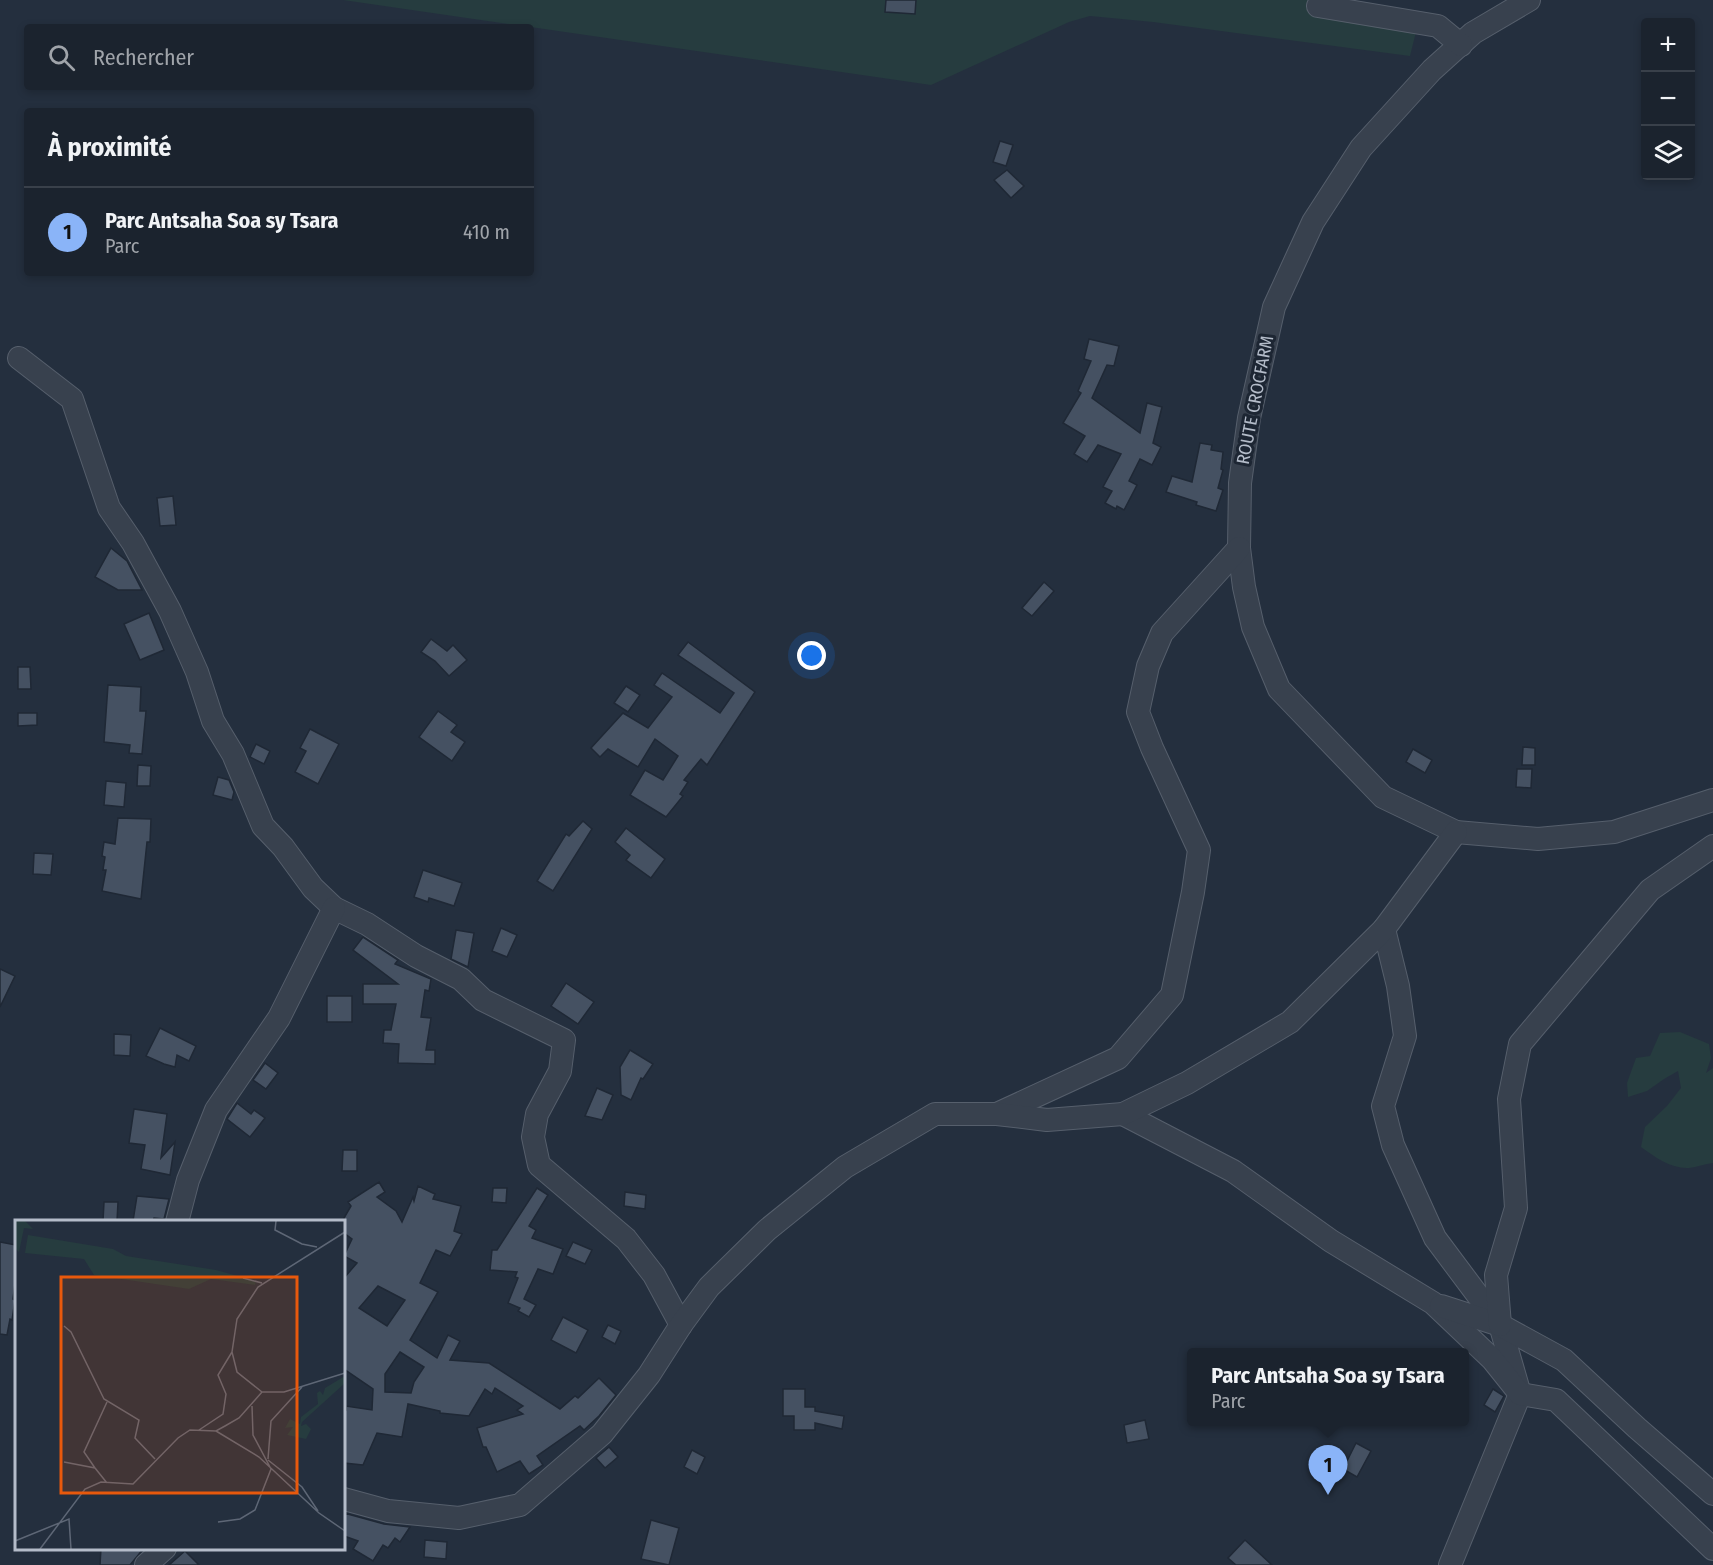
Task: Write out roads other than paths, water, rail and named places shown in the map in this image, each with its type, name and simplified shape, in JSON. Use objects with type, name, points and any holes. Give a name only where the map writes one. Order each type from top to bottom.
[{"type":"street","name":"ROUTE CROCFARM","points":[[1529,0],[1473,33],[1432,70],[1361,148],[1313,222],[1274,307],[1249,418],[1240,483],[1239,548],[1244,587],[1253,627],[1279,689],[1383,797],[1456,832],[1538,839],[1614,832],[1713,800]]},
{"type":"street","points":[[1318,6],[1438,26],[1461,45]]},
{"type":"street","points":[[19,358],[72,399],[109,508],[133,543],[170,611],[197,672],[213,721],[233,754],[263,826],[283,847],[313,888],[334,908],[367,924],[416,956],[461,979],[483,1000],[564,1040],[560,1071],[537,1114],[532,1137],[539,1165],[626,1239],[654,1275],[681,1325]]},
{"type":"street","points":[[997,1114],[1118,1058],[1172,994],[1193,892],[1199,850],[1138,712],[1148,666],[1162,633],[1239,548]]},
{"type":"street","points":[[345,1499],[388,1511],[459,1518],[520,1505],[602,1434],[649,1375],[709,1287],[767,1230],[845,1167],[935,1114],[997,1114],[1047,1120],[1123,1114],[1187,1083],[1290,1022],[1384,929],[1456,832]]},
{"type":"street","points":[[1450,1565],[1520,1394],[1500,1325],[1496,1275],[1516,1208],[1509,1099],[1520,1044],[1650,890],[1713,846]]},
{"type":"street","points":[[177,1220],[188,1180],[216,1110],[279,1018],[334,908]]},
{"type":"street","points":[[1384,929],[1398,986],[1405,1036],[1383,1106],[1393,1145],[1435,1238],[1500,1325]]},
{"type":"street","points":[[1123,1114],[1233,1171],[1331,1241],[1433,1303],[1492,1359],[1520,1394],[1556,1400],[1713,1549]]},
{"type":"street","points":[[1433,1303],[1500,1325],[1564,1360],[1713,1494]]},
{"type":"street","points":[[146,1565],[163,1550]]},
{"type":"place","name":"Parc Antsaha Soa sy Tsara","points":[[1328,1495]]}]
